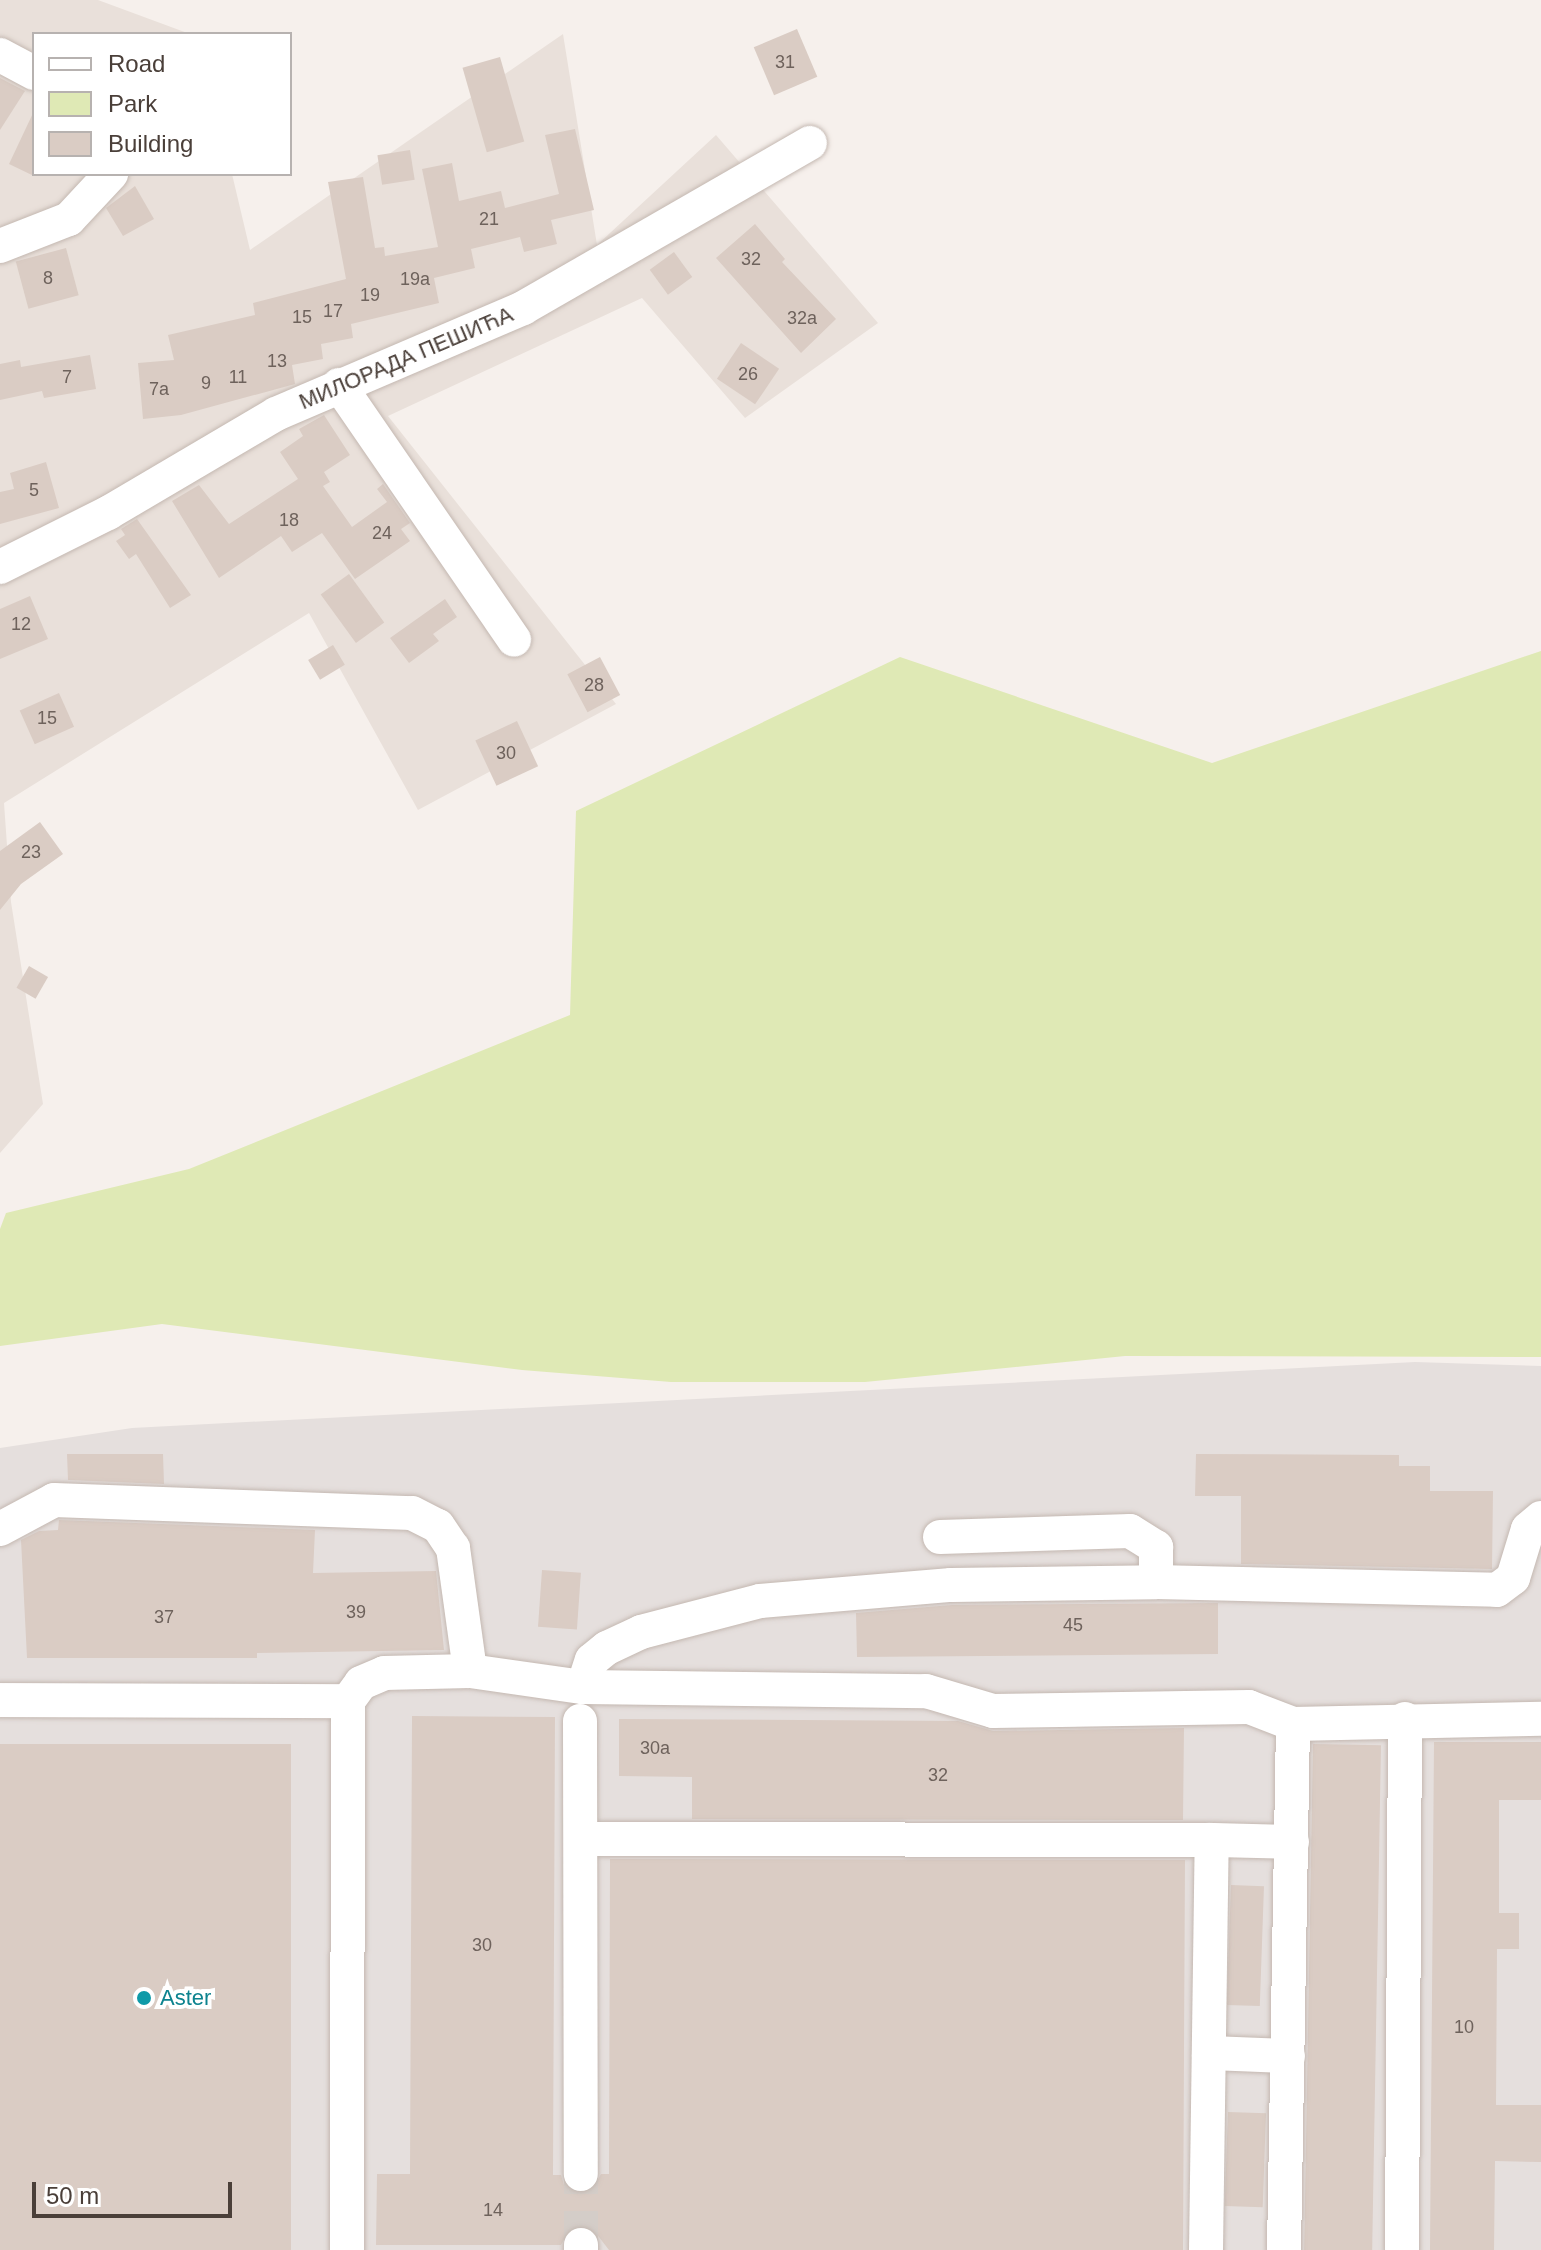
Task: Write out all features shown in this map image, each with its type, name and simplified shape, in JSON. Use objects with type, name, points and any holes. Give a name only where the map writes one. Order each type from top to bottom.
[{"type":"street","points":[[0,55],[32,72]]},
{"type":"street","name":"МИЛОРАДА ПЕШИЋА","points":[[0,567],[108,513],[276,414],[523,308],[810,143]]},
{"type":"street","points":[[6,239],[69,219],[109,176]]},
{"type":"street","points":[[339,385],[514,640]]},
{"type":"street","points":[[0,1529],[54,1500],[412,1513],[438,1526],[453,1548],[470,1671]]},
{"type":"street","points":[[583,1687],[592,1660],[607,1648],[641,1632],[760,1601],[951,1585],[1156,1582],[1497,1590],[1513,1578],[1528,1529],[1541,1518]]},
{"type":"street","points":[[940,1537],[1130,1531],[1156,1547],[1156,1582]]},
{"type":"street","points":[[347,2250],[348,1701],[361,1683],[384,1673],[470,1671],[583,1687],[926,1691],[993,1711],[1249,1707],[1293,1724],[1405,1719],[1541,1719]]},
{"type":"street","points":[[0,1700],[348,1701]]},
{"type":"street","points":[[1402,2250],[1405,1719]]},
{"type":"street","points":[[580,1721],[581,2174]]},
{"type":"street","points":[[1284,2250],[1293,1724]]},
{"type":"street","points":[[581,1839],[1292,1842]]},
{"type":"street","points":[[1206,2250],[1212,1840]]},
{"type":"street","points":[[1209,2053],[1288,2056]]},
{"type":"shaded area","points":[[0,0],[98,0],[185,32],[32,32],[32,176],[232,176],[250,250],[563,34],[597,245],[716,135],[878,323],[745,418],[642,298],[388,416],[616,704],[418,810],[309,613],[4,803],[11,902],[43,1104],[0,1153]]},
{"type":"shaded area","points":[[1415,1362],[1541,1366],[1541,2250],[0,2250],[0,1448],[132,1428]]},
{"type":"green space","points":[[1541,651],[1541,1357],[1125,1356],[865,1382],[671,1382],[522,1370],[162,1324],[0,1346],[0,1229],[6,1213],[189,1169],[570,1015],[576,811],[900,657],[1212,763]]},
{"type":"building","points":[[797,29],[817,77],[774,95],[754,47]]},
{"type":"building","points":[[500,57],[524,142],[487,152],[463,68]]},
{"type":"building","points":[[0,78],[25,91],[0,130]]},
{"type":"building","points":[[32,115],[32,175],[9,164]]},
{"type":"building","points":[[575,129],[594,210],[551,220],[557,244],[524,252],[520,237],[471,249],[475,268],[434,278],[439,303],[351,324],[353,338],[321,344],[323,359],[292,365],[295,384],[181,415],[143,419],[138,363],[174,360],[168,335],[255,315],[253,303],[346,279],[328,182],[363,177],[375,248],[384,247],[385,256],[438,247],[422,169],[452,163],[459,201],[501,191],[505,208],[559,194],[545,135]]},
{"type":"building","points":[[410,150],[415,180],[382,185],[377,155]]},
{"type":"building","points":[[135,186],[154,219],[123,236],[106,208]]},
{"type":"building","points":[[755,224],[785,259],[782,262],[836,319],[801,353],[716,258]]},
{"type":"building","points":[[66,248],[79,295],[28,309],[16,261]]},
{"type":"building","points":[[674,252],[692,277],[668,295],[650,270]]},
{"type":"building","points":[[741,343],[779,369],[755,404],[717,379]]},
{"type":"building","points":[[90,355],[96,389],[44,398],[42,391],[0,400],[0,364],[20,360],[21,367]]},
{"type":"building","points":[[324,415],[350,455],[324,472],[330,482],[323,486],[352,527],[387,502],[377,489],[383,484],[410,523],[401,529],[410,541],[355,579],[322,533],[292,552],[281,536],[219,578],[172,501],[199,485],[229,524],[298,479],[280,452],[303,436],[299,429]]},
{"type":"building","points":[[46,462],[59,508],[0,524],[0,492],[14,489],[10,473]]},
{"type":"building","points":[[137,519],[191,595],[170,608],[136,554],[129,559],[116,541],[125,535],[121,529]]},
{"type":"building","points":[[349,574],[384,623],[356,643],[321,595]]},
{"type":"building","points":[[30,596],[48,639],[0,659],[0,609]]},
{"type":"building","points":[[445,599],[457,617],[433,634],[439,641],[409,663],[390,638]]},
{"type":"building","points":[[333,645],[345,665],[320,680],[308,660]]},
{"type":"building","points":[[600,657],[620,695],[588,712],[567,674]]},
{"type":"building","points":[[59,693],[74,727],[35,744],[20,710]]},
{"type":"building","points":[[517,721],[538,766],[496,786],[475,740]]},
{"type":"building","points":[[40,822],[63,854],[21,884],[0,910],[0,851]]},
{"type":"building","points":[[29,966],[48,977],[36,999],[16,988]]},
{"type":"building","points":[[67,1454],[163,1454],[164,1484],[68,1480]]},
{"type":"building","points":[[1196,1454],[1399,1455],[1399,1466],[1430,1466],[1430,1491],[1493,1491],[1492,1569],[1241,1564],[1241,1496],[1195,1496]]},
{"type":"building","points":[[59,1520],[315,1530],[313,1573],[436,1571],[444,1650],[257,1653],[257,1658],[27,1658],[21,1540],[39,1531],[58,1530]]},
{"type":"building","points":[[542,1570],[581,1573],[577,1630],[538,1627]]},
{"type":"building","points":[[1218,1603],[1218,1654],[857,1657],[856,1613],[952,1605]]},
{"type":"building","points":[[412,1716],[555,1717],[553,2175],[561,2175],[564,2185],[580,2194],[592,2191],[601,2174],[609,2174],[610,1859],[1185,1860],[1183,2250],[609,2250],[592,2228],[582,2225],[570,2228],[561,2245],[376,2245],[377,2174],[410,2174]]},
{"type":"building","points":[[619,1719],[958,1721],[993,1731],[1184,1728],[1183,1820],[692,1819],[692,1777],[619,1776]]},
{"type":"building","points":[[1434,1742],[1541,1742],[1541,1800],[1499,1800],[1499,1913],[1519,1913],[1519,1949],[1497,1949],[1496,2105],[1541,2105],[1541,2162],[1495,2161],[1494,2250],[1430,2250]]},
{"type":"building","name":"Aster","points":[[0,1744],[291,1744],[291,2250],[0,2250]]},
{"type":"building","points":[[1313,1744],[1381,1745],[1372,2250],[1304,2250]]},
{"type":"building","points":[[1231,1885],[1264,1886],[1260,2006],[1227,2005]]},
{"type":"building","points":[[1228,2112],[1266,2113],[1263,2207],[1225,2206]]},
{"type":"tunnel","points":[[581,2174],[581,2245]]},
{"type":"place","name":"Aster","points":[[144,1998]]}]
